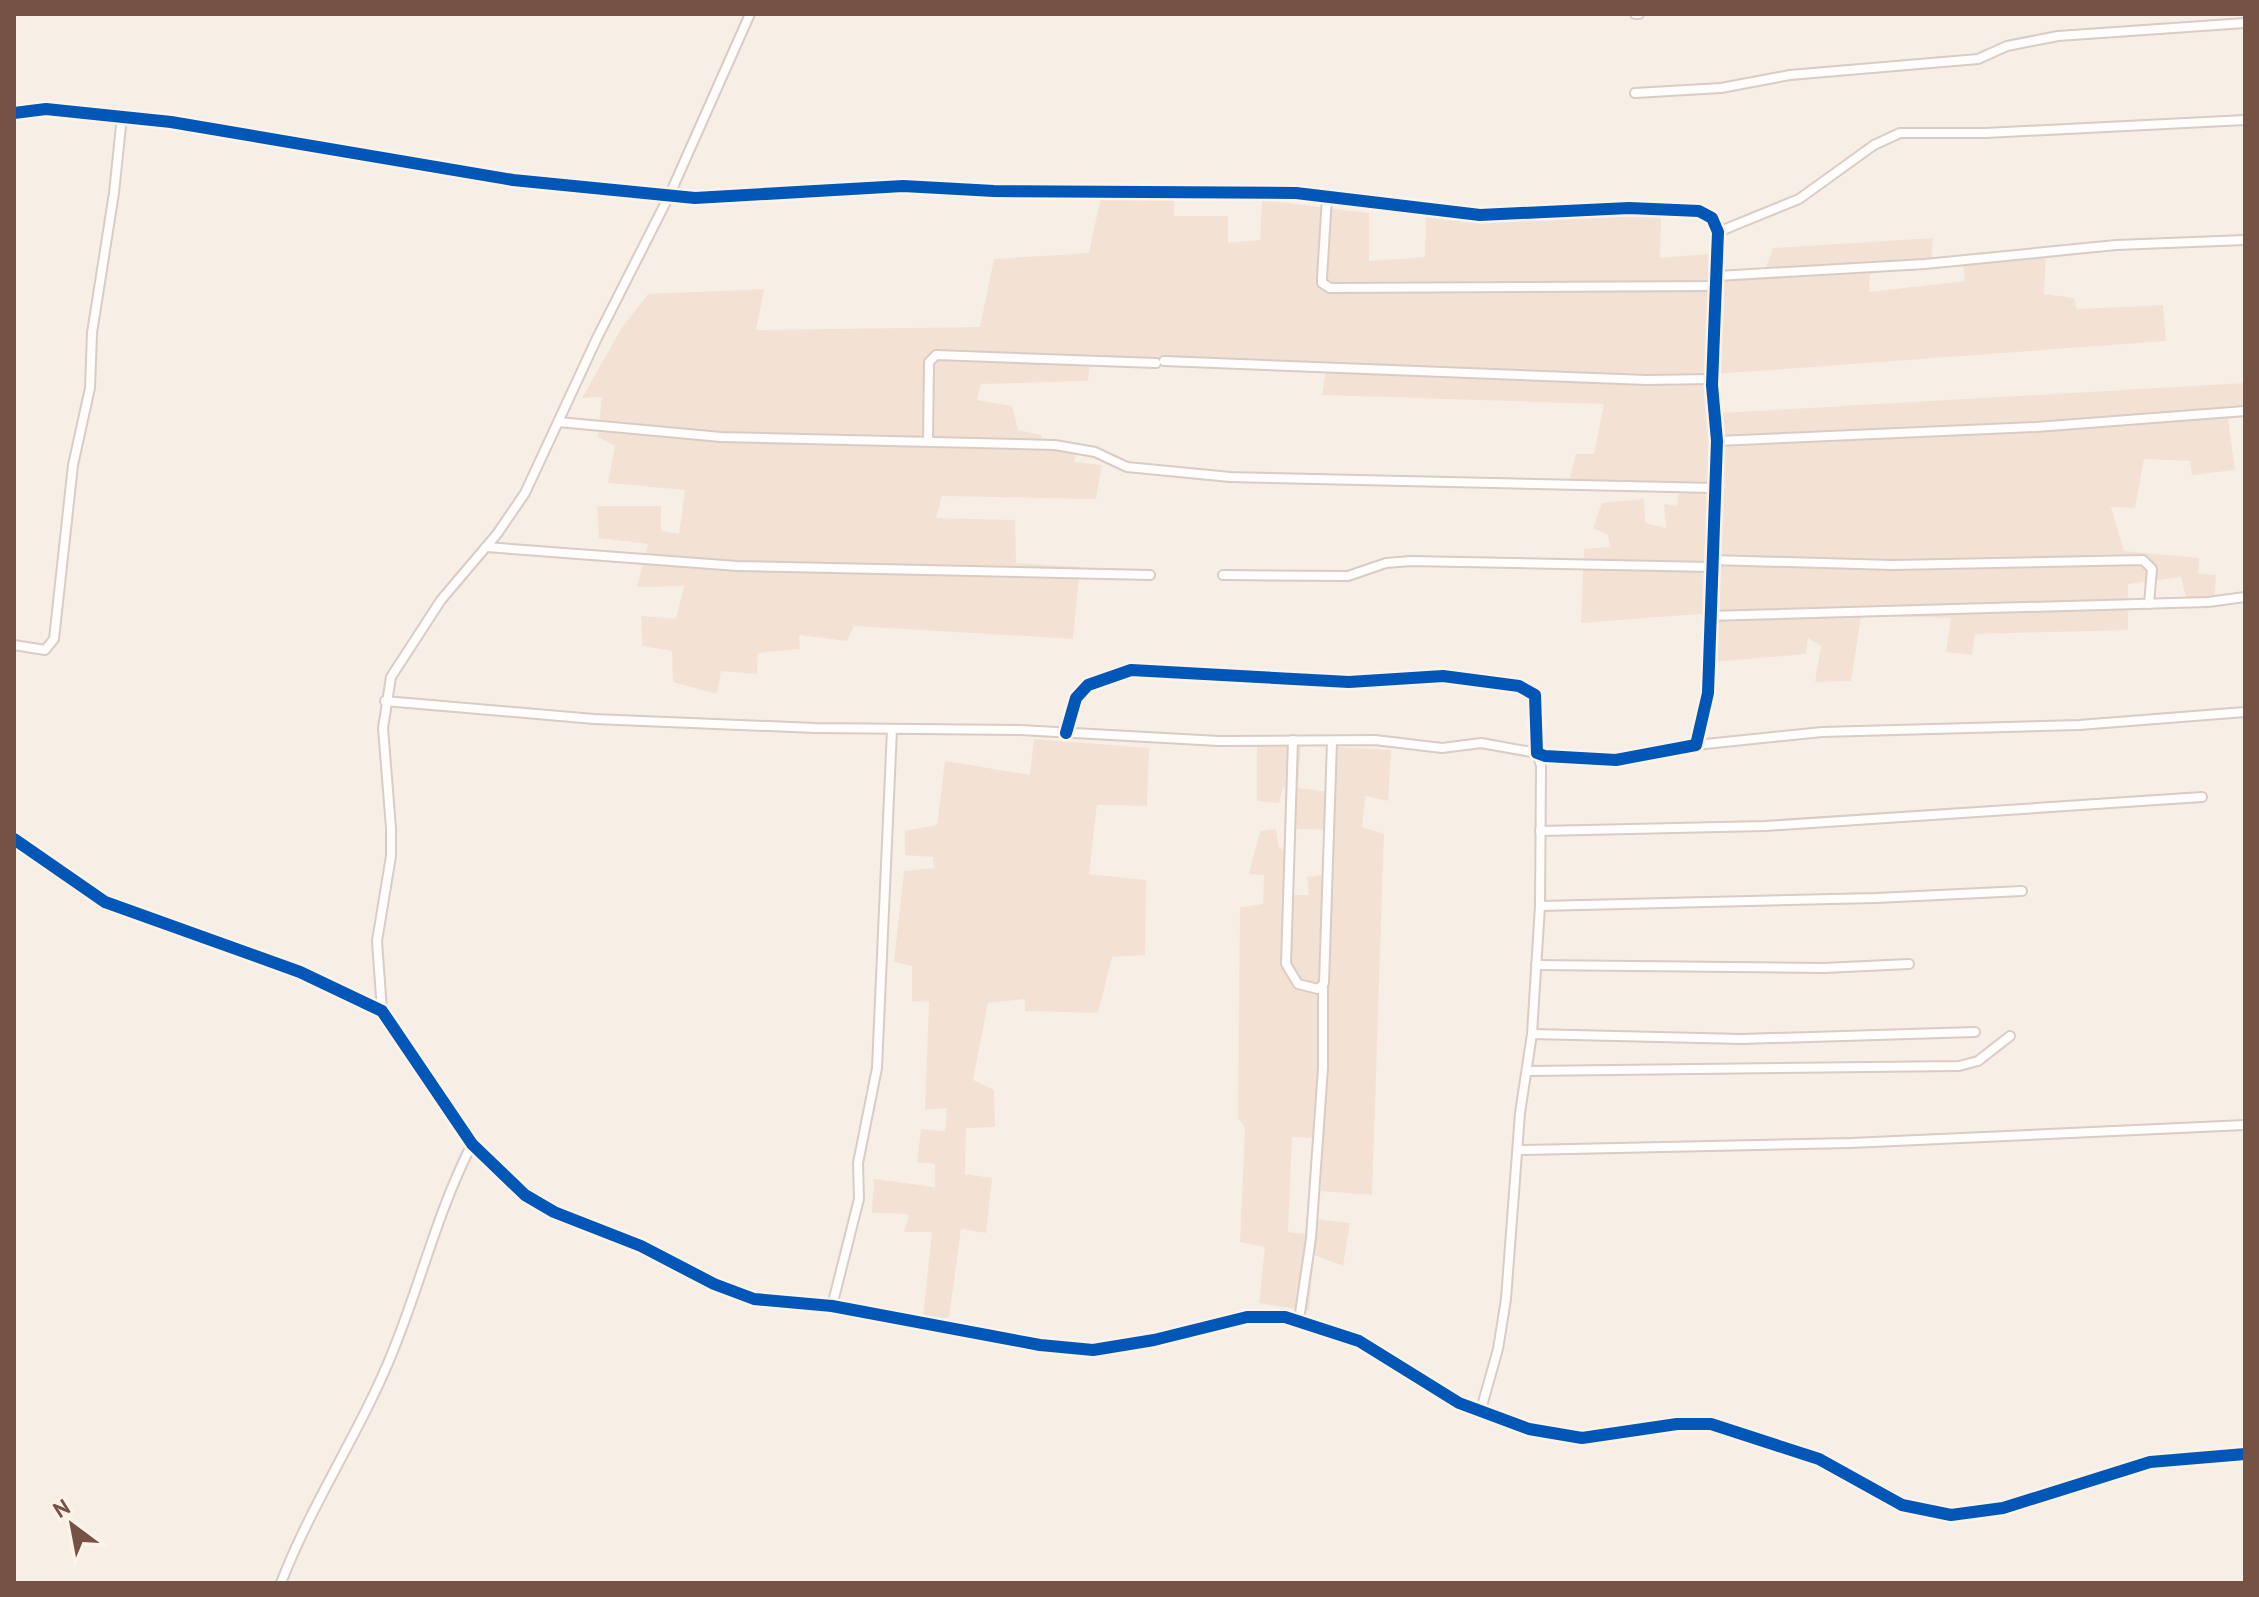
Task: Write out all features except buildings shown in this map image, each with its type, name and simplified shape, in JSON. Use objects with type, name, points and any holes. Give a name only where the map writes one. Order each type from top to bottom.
[{"type":"street","points":[[750,14],[670,194],[525,493],[404,652],[391,677],[385,701],[383,736],[391,828],[377,941],[377,977],[382,1011],[472,1144],[525,1195],[554,1212],[641,1246],[754,1299],[832,1306],[1040,1345],[1093,1350],[1154,1340],[1247,1317],[1299,1320],[1359,1341],[1480,1413],[1555,1436],[1582,1438],[1677,1424],[1711,1424],[1819,1459],[1902,1505],[1951,1515],[2003,1508],[2150,1462],[2245,1454]]},
{"type":"street","points":[[1635,93],[1721,88],[1790,75],[1978,59],[2007,46],[2058,36],[2245,23]]},
{"type":"street","points":[[14,113],[46,109],[122,116],[513,180],[716,198],[926,186],[994,191],[1296,193],[1480,215],[1629,208],[1699,211],[1712,218],[1718,232],[1712,379],[1717,441],[1708,616],[1708,693],[1696,745]]},
{"type":"street","points":[[14,645],[45,650],[51,647],[54,639],[73,465],[90,388],[92,333],[114,193],[122,116]]},
{"type":"street","points":[[1718,232],[1799,199],[1874,145],[1900,133],[2017,132],[2245,120]]},
{"type":"street","points":[[1327,197],[1322,278],[1330,288],[1717,281],[2116,245],[2245,240]]},
{"type":"street","points":[[928,441],[929,362],[936,355],[1631,379],[1712,379]]},
{"type":"street","points":[[1717,441],[2036,427],[2245,411]]},
{"type":"street","points":[[558,422],[721,437],[1055,445],[1095,452],[1127,467],[1230,477],[1715,488]]},
{"type":"street","points":[[486,547],[737,566],[1150,575]]},
{"type":"street","points":[[1223,575],[1348,576],[1386,563],[1411,561],[1893,565],[2143,560],[2151,564],[2152,569],[2149,604]]},
{"type":"street","points":[[1708,616],[2149,604],[2245,597]]},
{"type":"street","points":[[1066,733],[1076,698],[1088,685],[1131,670],[1349,682],[1443,676],[1530,690],[1537,703],[1537,753],[1541,766],[1540,906],[1532,1034],[1520,1113],[1520,1150],[1502,1327],[1480,1413]]},
{"type":"street","points":[[385,701],[594,719],[1066,733],[1219,741],[1375,740],[1442,748],[1481,743],[1552,757],[1616,760],[1696,745],[1822,732],[2079,725],[2245,712]]},
{"type":"street","points":[[832,1306],[859,1199],[858,1163],[877,1068],[892,729]]},
{"type":"street","points":[[1293,740],[1286,964],[1298,984],[1314,989],[1323,986]]},
{"type":"street","points":[[1299,1320],[1311,1238],[1323,1068],[1332,741]]},
{"type":"street","points":[[1540,831],[1765,826],[2202,797]]},
{"type":"street","points":[[14,839],[105,902],[300,972],[382,1011]]},
{"type":"street","points":[[1540,906],[1876,898],[2022,891]]},
{"type":"street","points":[[1536,965],[1824,968],[1909,964]]},
{"type":"street","points":[[1532,1034],[1742,1039],[1975,1032]]},
{"type":"street","points":[[1528,1071],[1959,1066],[1978,1061],[2010,1036]]},
{"type":"street","points":[[1520,1150],[1838,1143],[2245,1125]]},
{"type":"street","points":[[281,1583],[317,1500],[394,1350],[450,1189],[472,1144]]},
{"type":"shaded area","points":[[1134,192],[1174,193],[1174,216],[1228,216],[1228,243],[1260,240],[1262,200],[1369,213],[1369,261],[1425,257],[1426,213],[1661,217],[1660,258],[1718,253],[1719,277],[1764,273],[1773,248],[1933,238],[1931,265],[1870,274],[1869,292],[1965,281],[1962,256],[2046,252],[2044,294],[2074,298],[2077,309],[2163,305],[2166,341],[1716,374],[1719,413],[2245,383],[2245,417],[2228,419],[2235,470],[2192,475],[2190,461],[2144,459],[2135,508],[2111,507],[2124,551],[2199,558],[2198,573],[2216,575],[2214,601],[2189,609],[2181,577],[2128,584],[2128,630],[1975,634],[1972,655],[1946,652],[1951,618],[1861,616],[1851,681],[1815,682],[1821,646],[1808,638],[1806,654],[1713,662],[1712,613],[1581,623],[1584,549],[1610,547],[1608,535],[1593,528],[1602,503],[1644,499],[1645,523],[1666,528],[1664,504],[1677,506],[1679,491],[1570,478],[1576,454],[1594,454],[1604,404],[1322,395],[1326,370],[1090,362],[1088,381],[981,384],[977,400],[1012,406],[1018,430],[1041,435],[1044,449],[1079,446],[1074,462],[1102,465],[1096,499],[942,496],[936,518],[1015,520],[1016,563],[1080,567],[1073,639],[854,626],[847,641],[799,635],[800,649],[758,653],[757,674],[721,671],[717,694],[673,682],[672,651],[642,646],[641,616],[676,619],[684,586],[637,587],[648,544],[599,538],[597,506],[661,506],[661,531],[679,534],[685,490],[608,483],[615,446],[598,437],[602,397],[582,398],[621,329],[648,294],[764,289],[756,330],[980,327],[994,259],[1089,253],[1101,196]]},
{"type":"shaded area","points":[[1034,739],[1149,748],[1147,806],[1097,805],[1089,874],[1146,880],[1145,955],[1112,957],[1098,1013],[1025,1011],[1025,999],[988,1003],[973,1080],[994,1090],[995,1127],[966,1128],[965,1174],[992,1178],[986,1233],[961,1229],[949,1318],[923,1318],[932,1232],[904,1232],[909,1214],[872,1213],[874,1179],[935,1187],[935,1164],[917,1162],[921,1129],[945,1131],[947,1108],[925,1110],[929,1002],[912,1001],[912,966],[894,962],[904,871],[934,868],[933,857],[905,855],[905,831],[937,825],[945,761],[1030,775]]},
{"type":"shaded area","points":[[1257,744],[1301,746],[1298,788],[1329,792],[1335,747],[1391,750],[1388,801],[1365,796],[1362,827],[1384,834],[1372,1195],[1321,1191],[1323,1139],[1292,1137],[1288,1232],[1307,1234],[1305,1218],[1350,1223],[1343,1266],[1314,1255],[1309,1311],[1259,1303],[1265,1247],[1240,1242],[1245,1128],[1238,1118],[1240,907],[1263,904],[1264,875],[1249,874],[1260,831],[1276,829],[1279,847],[1287,852],[1293,895],[1309,895],[1307,877],[1328,874],[1331,830],[1292,829],[1295,797],[1283,787],[1279,803],[1257,801]]},
{"type":"cycle path","points":[[14,113],[46,109],[171,122],[513,180],[695,198],[903,186],[994,191],[1296,193],[1480,215],[1629,208],[1699,211],[1712,218],[1718,232],[1712,385],[1717,441],[1708,693],[1696,745],[1616,760],[1545,756],[1537,753],[1535,695],[1519,686],[1443,676],[1349,682],[1131,670],[1088,685],[1076,698],[1066,733]]},
{"type":"cycle path","points":[[14,839],[105,902],[300,972],[382,1011],[472,1144],[525,1195],[554,1212],[641,1246],[714,1284],[754,1299],[832,1306],[1040,1345],[1093,1350],[1154,1340],[1247,1317],[1285,1317],[1359,1341],[1459,1403],[1529,1429],[1582,1438],[1677,1424],[1711,1424],[1819,1459],[1902,1505],[1951,1515],[2003,1508],[2150,1462],[2245,1454]]}]
